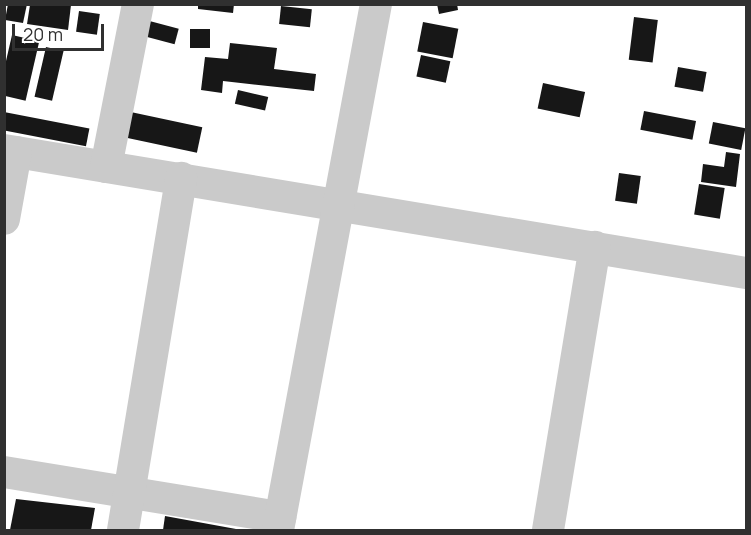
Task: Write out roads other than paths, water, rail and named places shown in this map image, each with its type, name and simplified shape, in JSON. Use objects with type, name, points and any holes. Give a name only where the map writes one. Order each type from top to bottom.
[{"type":"street","points":[[106,166],[138,4]]},
{"type":"street","points":[[4,472],[130,491],[209,518],[279,524],[376,4]]},
{"type":"street","points":[[4,219],[10,151],[339,202],[747,273]]},
{"type":"street","points":[[123,531],[181,178]]},
{"type":"street","points":[[548,531],[595,247]]}]
